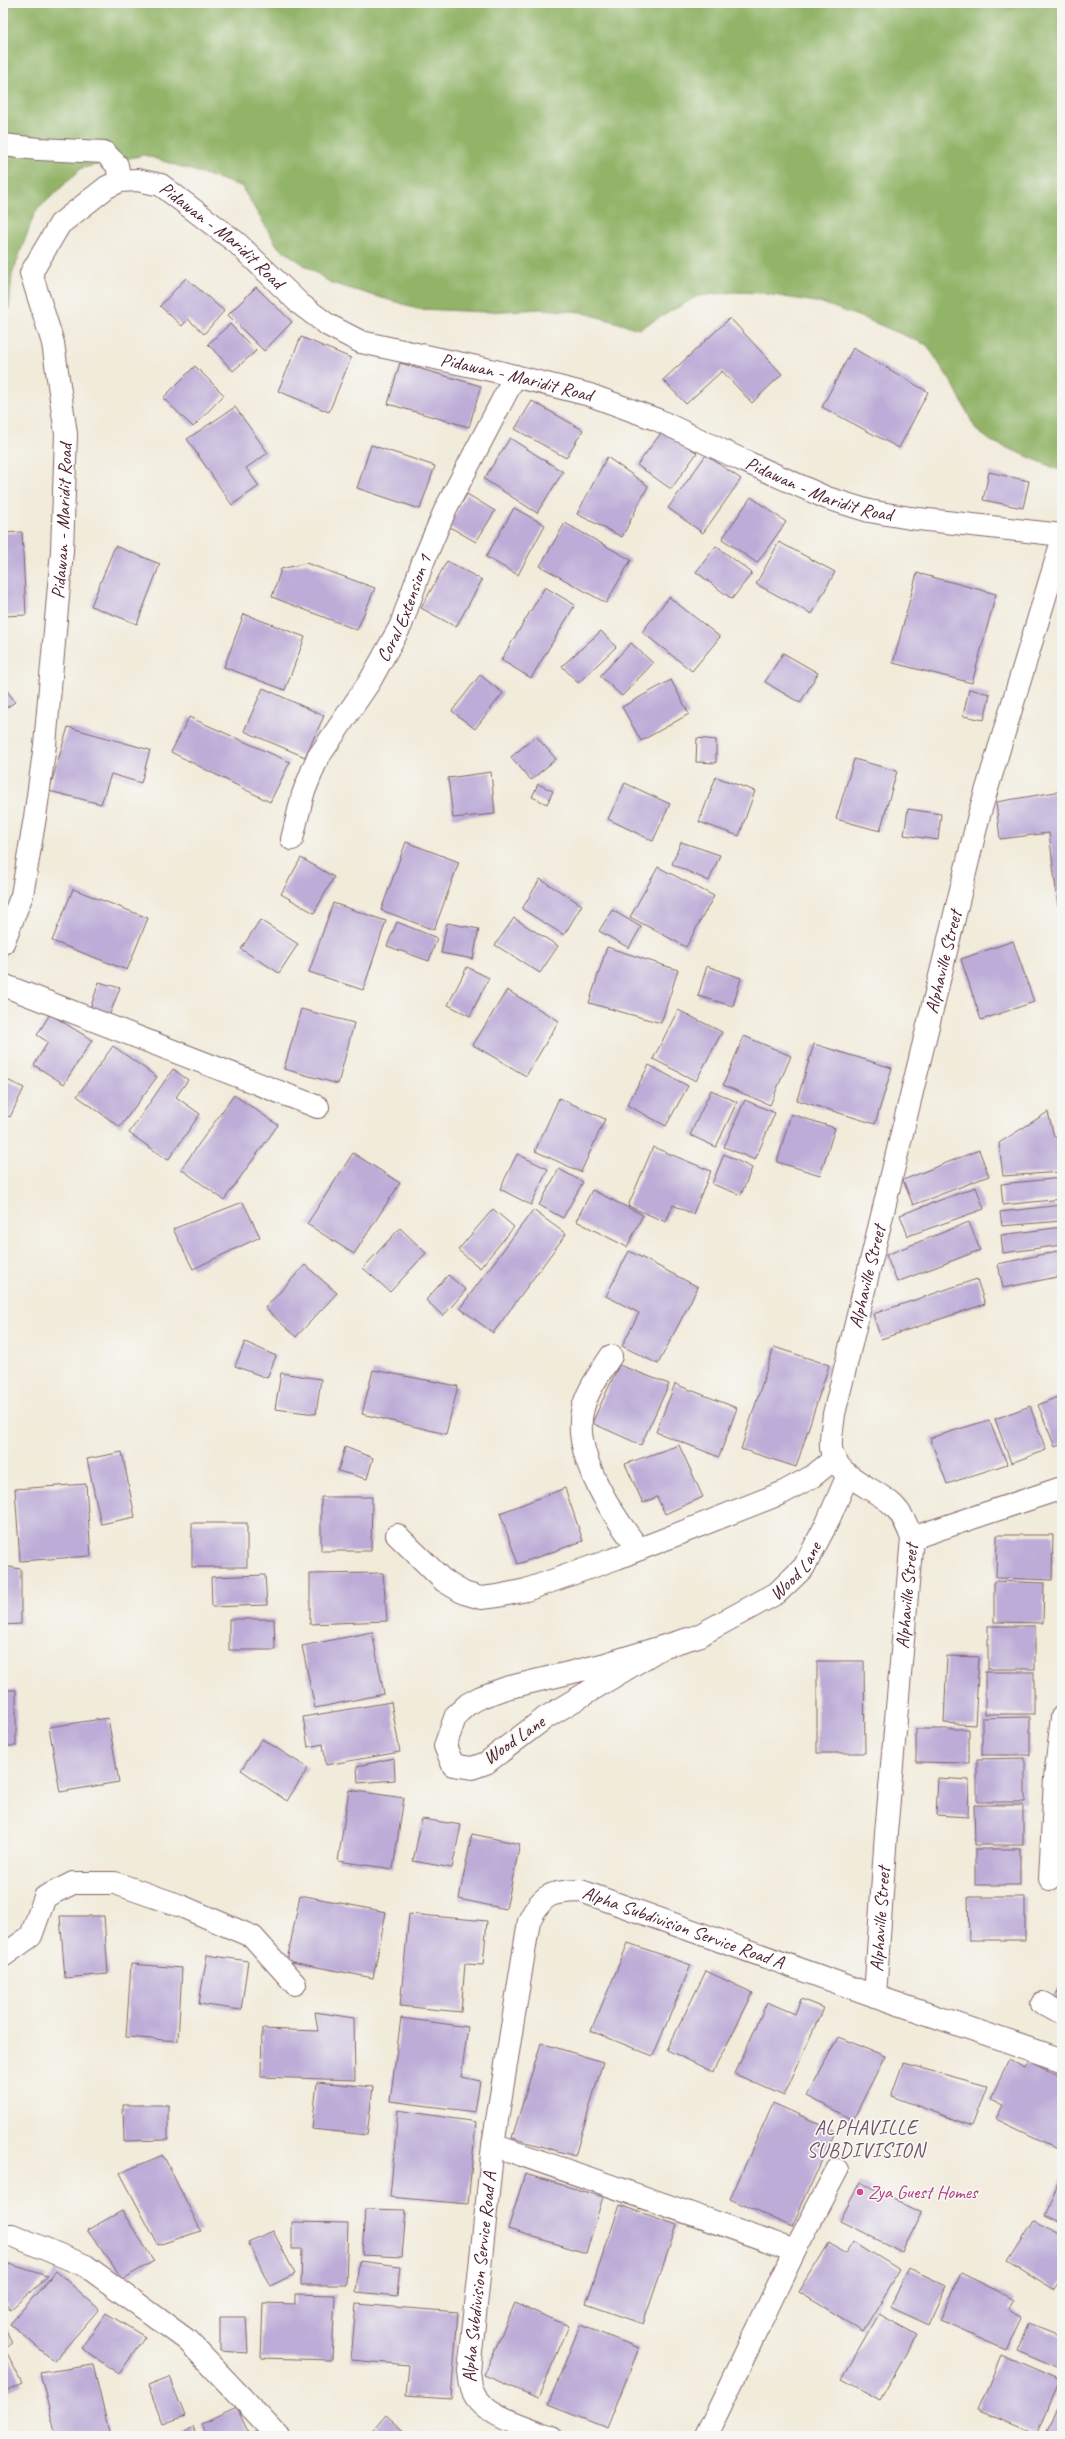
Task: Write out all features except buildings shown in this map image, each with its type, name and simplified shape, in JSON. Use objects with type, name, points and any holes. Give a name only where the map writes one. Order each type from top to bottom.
[{"type":"street","points":[[3,145],[38,149],[104,152],[117,165],[120,181]]},
{"type":"street","name":"Pidawan - Maridit Road","points":[[3,944],[22,895],[35,817],[45,745],[62,551],[66,434],[53,343],[31,273],[60,224],[107,187],[120,181],[137,180],[161,185],[237,243],[300,304],[328,325],[361,342],[516,376],[590,395],[658,420],[827,498],[869,511],[910,518],[979,524],[1062,535]]},
{"type":"street","name":"Coral Extension 1","points":[[292,840],[303,794],[317,759],[370,681],[401,625],[423,562],[446,508],[516,376]]},
{"type":"street","name":"Alphaville Street","points":[[875,1996],[886,1833],[912,1538],[905,1519],[894,1506],[841,1467],[831,1447],[834,1414],[979,815],[1062,541]]},
{"type":"street","points":[[3,984],[318,1107]]},
{"type":"street","points":[[611,1356],[591,1388],[582,1411],[581,1438],[587,1459],[599,1487],[615,1516],[639,1549]]},
{"type":"street","points":[[397,1534],[444,1581],[464,1593],[481,1598],[526,1590],[639,1549],[782,1494],[812,1476],[841,1467]]},
{"type":"street","name":"Wood Lane","points":[[661,1648],[545,1718],[486,1763],[472,1768],[453,1765],[445,1746],[456,1715],[468,1704],[506,1688],[602,1665],[698,1636],[776,1593],[804,1567],[827,1523],[841,1467]]},
{"type":"street","points":[[912,1538],[1062,1488]]},
{"type":"street","points":[[1050,1879],[1055,1778],[1062,1717]]},
{"type":"street","points":[[3,1956],[31,1936],[45,1897],[73,1883],[115,1883],[181,1906],[252,1937],[295,1984]]},
{"type":"street","name":"Alpha Subdivision Service Road A","points":[[550,2436],[501,2417],[481,2403],[472,2390],[469,2370],[494,2145],[530,1921],[538,1903],[558,1892],[581,1891],[875,1996],[1062,2060]]},
{"type":"street","points":[[1042,2003],[1062,2014]]},
{"type":"street","name":"Alpha Subdivision Service Road A","points":[[494,2145],[795,2250]]},
{"type":"street","points":[[706,2436],[795,2250],[837,2170]]},
{"type":"street","points":[[3,2236],[12,2235],[86,2266],[187,2340],[278,2436]]},
{"type":"green space","points":[[3,3],[1062,3],[1062,471],[991,441],[976,430],[955,388],[927,345],[866,319],[822,303],[760,293],[734,292],[698,296],[639,329],[581,312],[542,309],[485,312],[420,309],[331,283],[278,247],[241,186],[144,155],[82,168],[35,212],[12,275],[9,309],[3,311]]},
{"type":"place","name":"Zya Guest Homes","points":[[860,2192]]},
{"type":"district","name":"ALPHAVILLE SUBDIVISION","points":[[866,2138]]}]
